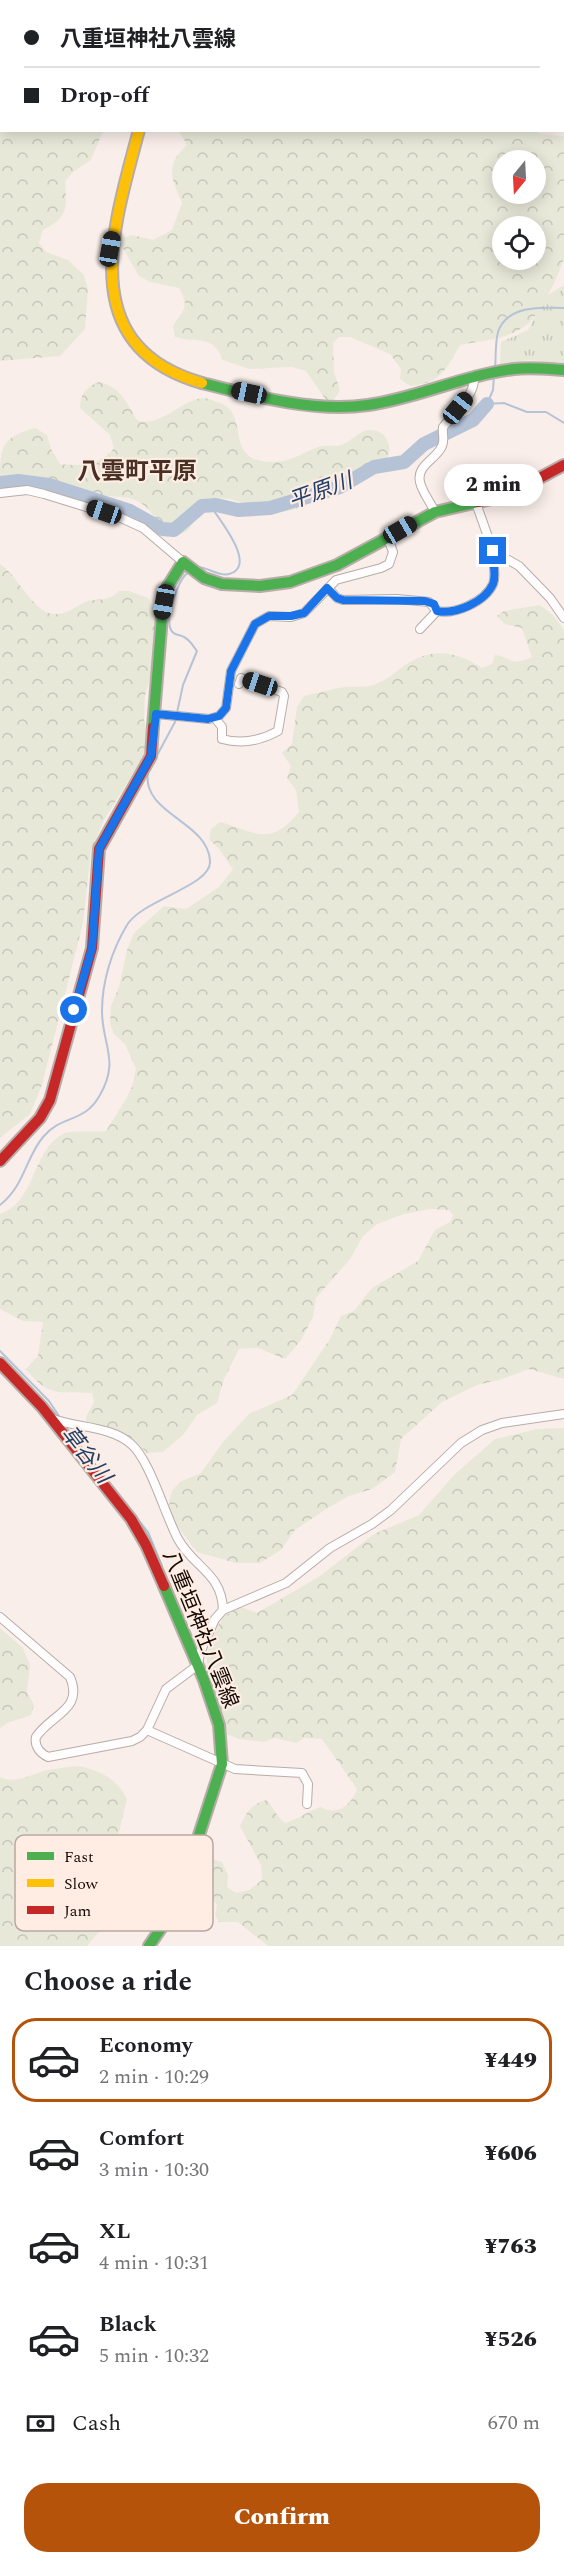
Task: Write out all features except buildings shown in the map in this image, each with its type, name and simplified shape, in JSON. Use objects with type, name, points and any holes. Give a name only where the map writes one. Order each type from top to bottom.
[{"type":"main road","points":[[138,132],[112,237],[109,273],[112,297],[119,318],[135,343],[154,361],[180,376],[196,382],[283,400],[333,407],[372,405],[498,371],[536,367],[564,370]]},
{"type":"main road","points":[[0,1161],[40,1118],[50,1100],[92,948],[99,849],[151,756],[164,602],[173,574],[189,566],[204,578],[222,584],[275,585],[328,569],[435,512],[518,491],[564,465]]},
{"type":"main road","name":"八重垣神社八雲線","points":[[0,1363],[59,1421],[131,1519],[150,1553],[198,1665],[219,1725],[222,1764],[200,1835]]},
{"type":"main road","name":"八重垣神社八雲線","points":[[148,1946],[160,1931]]},
{"type":"street","points":[[435,512],[420,483],[420,476],[425,464],[440,450],[443,434],[474,386],[474,376]]},
{"type":"street","points":[[0,493],[27,490],[118,517],[143,528],[189,566]]},
{"type":"street","points":[[437,611],[446,613],[454,611],[477,600],[493,584],[495,574],[493,551],[476,503]]},
{"type":"street","points":[[156,714],[215,718],[226,708],[231,671],[255,624],[269,616],[291,616],[304,613],[327,588],[343,577],[389,564],[393,552],[388,538]]},
{"type":"street","points":[[493,551],[519,566],[550,598],[564,618]]},
{"type":"street","points":[[327,588],[337,598],[343,600],[425,601],[434,604],[437,611]]},
{"type":"street","points":[[420,629],[437,611]]},
{"type":"street","points":[[215,718],[222,727],[222,739],[236,743],[245,743],[278,731],[284,696],[282,692],[241,678],[239,684]]},
{"type":"street","points":[[0,1617],[70,1677],[74,1687],[74,1695],[68,1708],[49,1722],[36,1737],[36,1745],[42,1754],[48,1757],[132,1741],[147,1730],[166,1689],[198,1665],[200,1653],[215,1619],[223,1610],[286,1583],[330,1548],[372,1524],[391,1510],[439,1462],[471,1436],[502,1423],[564,1414]]},
{"type":"street","points":[[59,1421],[118,1436],[133,1445],[180,1542],[212,1577],[222,1593],[223,1610]]},
{"type":"street","points":[[147,1730],[222,1764],[246,1771],[302,1773],[308,1784],[307,1804]]},
{"type":"green space","points":[[0,132],[103,132],[91,160],[73,172],[65,181],[64,211],[57,221],[43,230],[39,243],[46,252],[68,260],[84,275],[88,290],[85,329],[60,356],[0,361]]},
{"type":"green space","points":[[180,132],[538,132],[564,136],[564,258],[562,265],[544,303],[528,324],[504,336],[460,345],[446,369],[429,382],[410,386],[400,379],[401,369],[390,354],[350,337],[339,337],[333,343],[334,372],[340,390],[333,401],[326,400],[306,371],[292,367],[249,369],[223,360],[219,352],[209,343],[175,337],[173,326],[185,304],[179,288],[150,282],[139,276],[121,245],[125,237],[132,235],[153,240],[172,230],[182,203],[172,172],[175,159],[187,145]]},
{"type":"green space","points":[[564,285],[564,363],[529,360],[500,364],[501,342],[528,330],[546,296]]},
{"type":"green space","points":[[99,382],[118,391],[137,420],[146,422],[162,417],[195,400],[206,398],[228,407],[234,415],[241,445],[247,454],[256,460],[271,462],[287,460],[323,446],[341,445],[369,430],[380,432],[387,440],[388,456],[386,461],[364,468],[321,499],[293,510],[272,514],[231,499],[210,498],[199,503],[190,528],[181,534],[166,537],[149,510],[133,499],[96,495],[27,477],[0,476],[1,456],[6,443],[16,435],[35,428],[47,435],[51,449],[60,464],[90,463],[104,458],[114,448],[110,435],[80,408],[81,398],[85,392],[90,386]]},
{"type":"green space","points":[[0,564],[34,603],[49,613],[62,613],[88,601],[108,598],[119,591],[129,591],[148,598],[156,614],[153,668],[145,696],[144,720],[147,730],[145,754],[104,820],[91,851],[83,923],[42,1085],[30,1114],[0,1138]]},
{"type":"green space","points":[[540,605],[553,615],[564,630],[564,1379],[529,1369],[477,1385],[442,1402],[401,1439],[395,1472],[372,1489],[349,1496],[326,1509],[295,1530],[281,1550],[260,1563],[236,1563],[197,1552],[171,1518],[169,1502],[172,1491],[180,1482],[201,1473],[223,1442],[249,1414],[292,1395],[330,1339],[341,1316],[354,1311],[372,1288],[418,1261],[435,1230],[450,1222],[453,1215],[449,1210],[430,1209],[404,1214],[377,1224],[363,1236],[350,1259],[316,1298],[313,1317],[301,1340],[285,1359],[258,1348],[239,1349],[224,1379],[217,1403],[197,1415],[183,1435],[163,1452],[147,1453],[132,1438],[103,1426],[86,1423],[86,1417],[94,1402],[92,1393],[48,1389],[26,1369],[38,1356],[43,1322],[23,1321],[0,1309],[0,1214],[12,1208],[21,1198],[45,1152],[53,1142],[66,1133],[106,1131],[126,1099],[132,1087],[136,1069],[125,1044],[114,1034],[110,1024],[111,1006],[119,987],[127,950],[134,933],[164,906],[186,909],[219,887],[233,869],[209,839],[211,829],[220,822],[253,833],[271,834],[289,823],[299,812],[296,790],[287,778],[291,766],[282,753],[292,744],[297,707],[304,696],[345,687],[373,685],[418,658],[437,653],[464,658],[482,668],[492,664],[495,655],[516,662],[525,660],[532,657],[522,628],[505,624],[497,616],[504,611]]},
{"type":"green space","points":[[564,1428],[564,1946],[268,1946],[238,1922],[219,1922],[215,1915],[217,1905],[213,1900],[213,1858],[222,1862],[228,1875],[227,1887],[236,1893],[249,1890],[262,1880],[261,1865],[240,1826],[250,1809],[267,1800],[285,1823],[321,1807],[327,1810],[338,1810],[352,1800],[357,1789],[322,1739],[304,1738],[296,1743],[275,1738],[264,1742],[239,1739],[227,1734],[210,1687],[206,1655],[222,1617],[241,1607],[257,1613],[320,1576],[374,1534],[419,1515],[454,1475],[495,1439],[537,1429]]},
{"type":"green space","points":[[0,1628],[23,1648],[30,1665],[27,1692],[34,1705],[31,1715],[7,1723],[0,1728]]},
{"type":"green space","points":[[78,1766],[94,1770],[113,1781],[127,1799],[118,1835],[15,1835],[15,1931],[102,1931],[87,1946],[0,1946],[0,1777],[12,1780],[48,1770]]},
{"type":"waterway","name":"平原川","points":[[495,370],[498,332],[502,323],[517,312],[535,308],[564,308]]},
{"type":"waterway","name":"平原川","points":[[487,404],[493,390],[494,376]]},
{"type":"waterway","points":[[487,404],[504,403],[527,412],[546,412],[564,423]]},
{"type":"waterway","name":"平原川","points":[[0,483],[18,481],[49,485],[130,511],[162,529],[174,530],[202,506],[216,505],[238,510],[270,508],[340,487],[374,467],[404,462],[424,444],[473,420],[487,404]]},
{"type":"waterway","points":[[196,567],[225,575],[237,569],[240,562],[233,541],[210,505]]},
{"type":"waterway","points":[[0,1205],[15,1189],[43,1137],[58,1125],[87,1111],[94,1104],[106,1083],[109,1072],[109,1053],[102,1011],[104,988],[112,955],[127,925],[135,916],[189,885],[208,870],[210,861],[206,847],[188,826],[154,798],[149,786],[148,772],[175,722],[183,685],[197,651],[186,638],[172,632],[170,625],[171,608],[177,590],[189,572]]},
{"type":"waterway","name":"草谷川","points":[[0,1351],[49,1401],[61,1419]]},
{"type":"waterway","name":"草谷川","points":[[65,1426],[74,1439]]},
{"type":"waterway","name":"草谷川","points":[[96,1467],[148,1532],[162,1566]]},
{"type":"traffic: fast","points":[[202,383],[285,402],[348,407],[387,402],[495,372],[527,368],[564,370]]},
{"type":"traffic: fast","points":[[153,727],[162,616],[168,586],[183,562],[204,578],[222,584],[260,586],[290,582],[337,565],[435,512],[478,502]]},
{"type":"traffic: fast","points":[[164,1586],[204,1680],[219,1725],[222,1764],[199,1835]]},
{"type":"traffic: fast","points":[[149,1946],[159,1931]]},
{"type":"traffic: slow","points":[[138,132],[120,204],[114,242],[112,278],[118,312],[134,341],[161,365],[202,383]]},
{"type":"traffic: jam","points":[[478,502],[506,496],[564,465]]},
{"type":"traffic: jam","points":[[0,1161],[40,1118],[50,1100],[92,948],[99,849],[151,756],[153,727]]},
{"type":"traffic: jam","points":[[0,1363],[42,1407],[131,1519],[146,1545],[164,1586]]},
{"type":"district","name":"八雲町平原","points":[[137,471]]},
{"type":"route","points":[[74,1010],[92,948],[99,849],[107,831],[151,756],[156,714],[208,719],[219,716],[226,708],[231,671],[250,631],[255,624],[269,616],[291,616],[304,613],[315,604],[327,588],[337,598],[343,600],[425,601],[434,604],[437,611],[446,613],[454,611],[477,600],[493,584],[495,574],[492,561],[493,551]]}]
